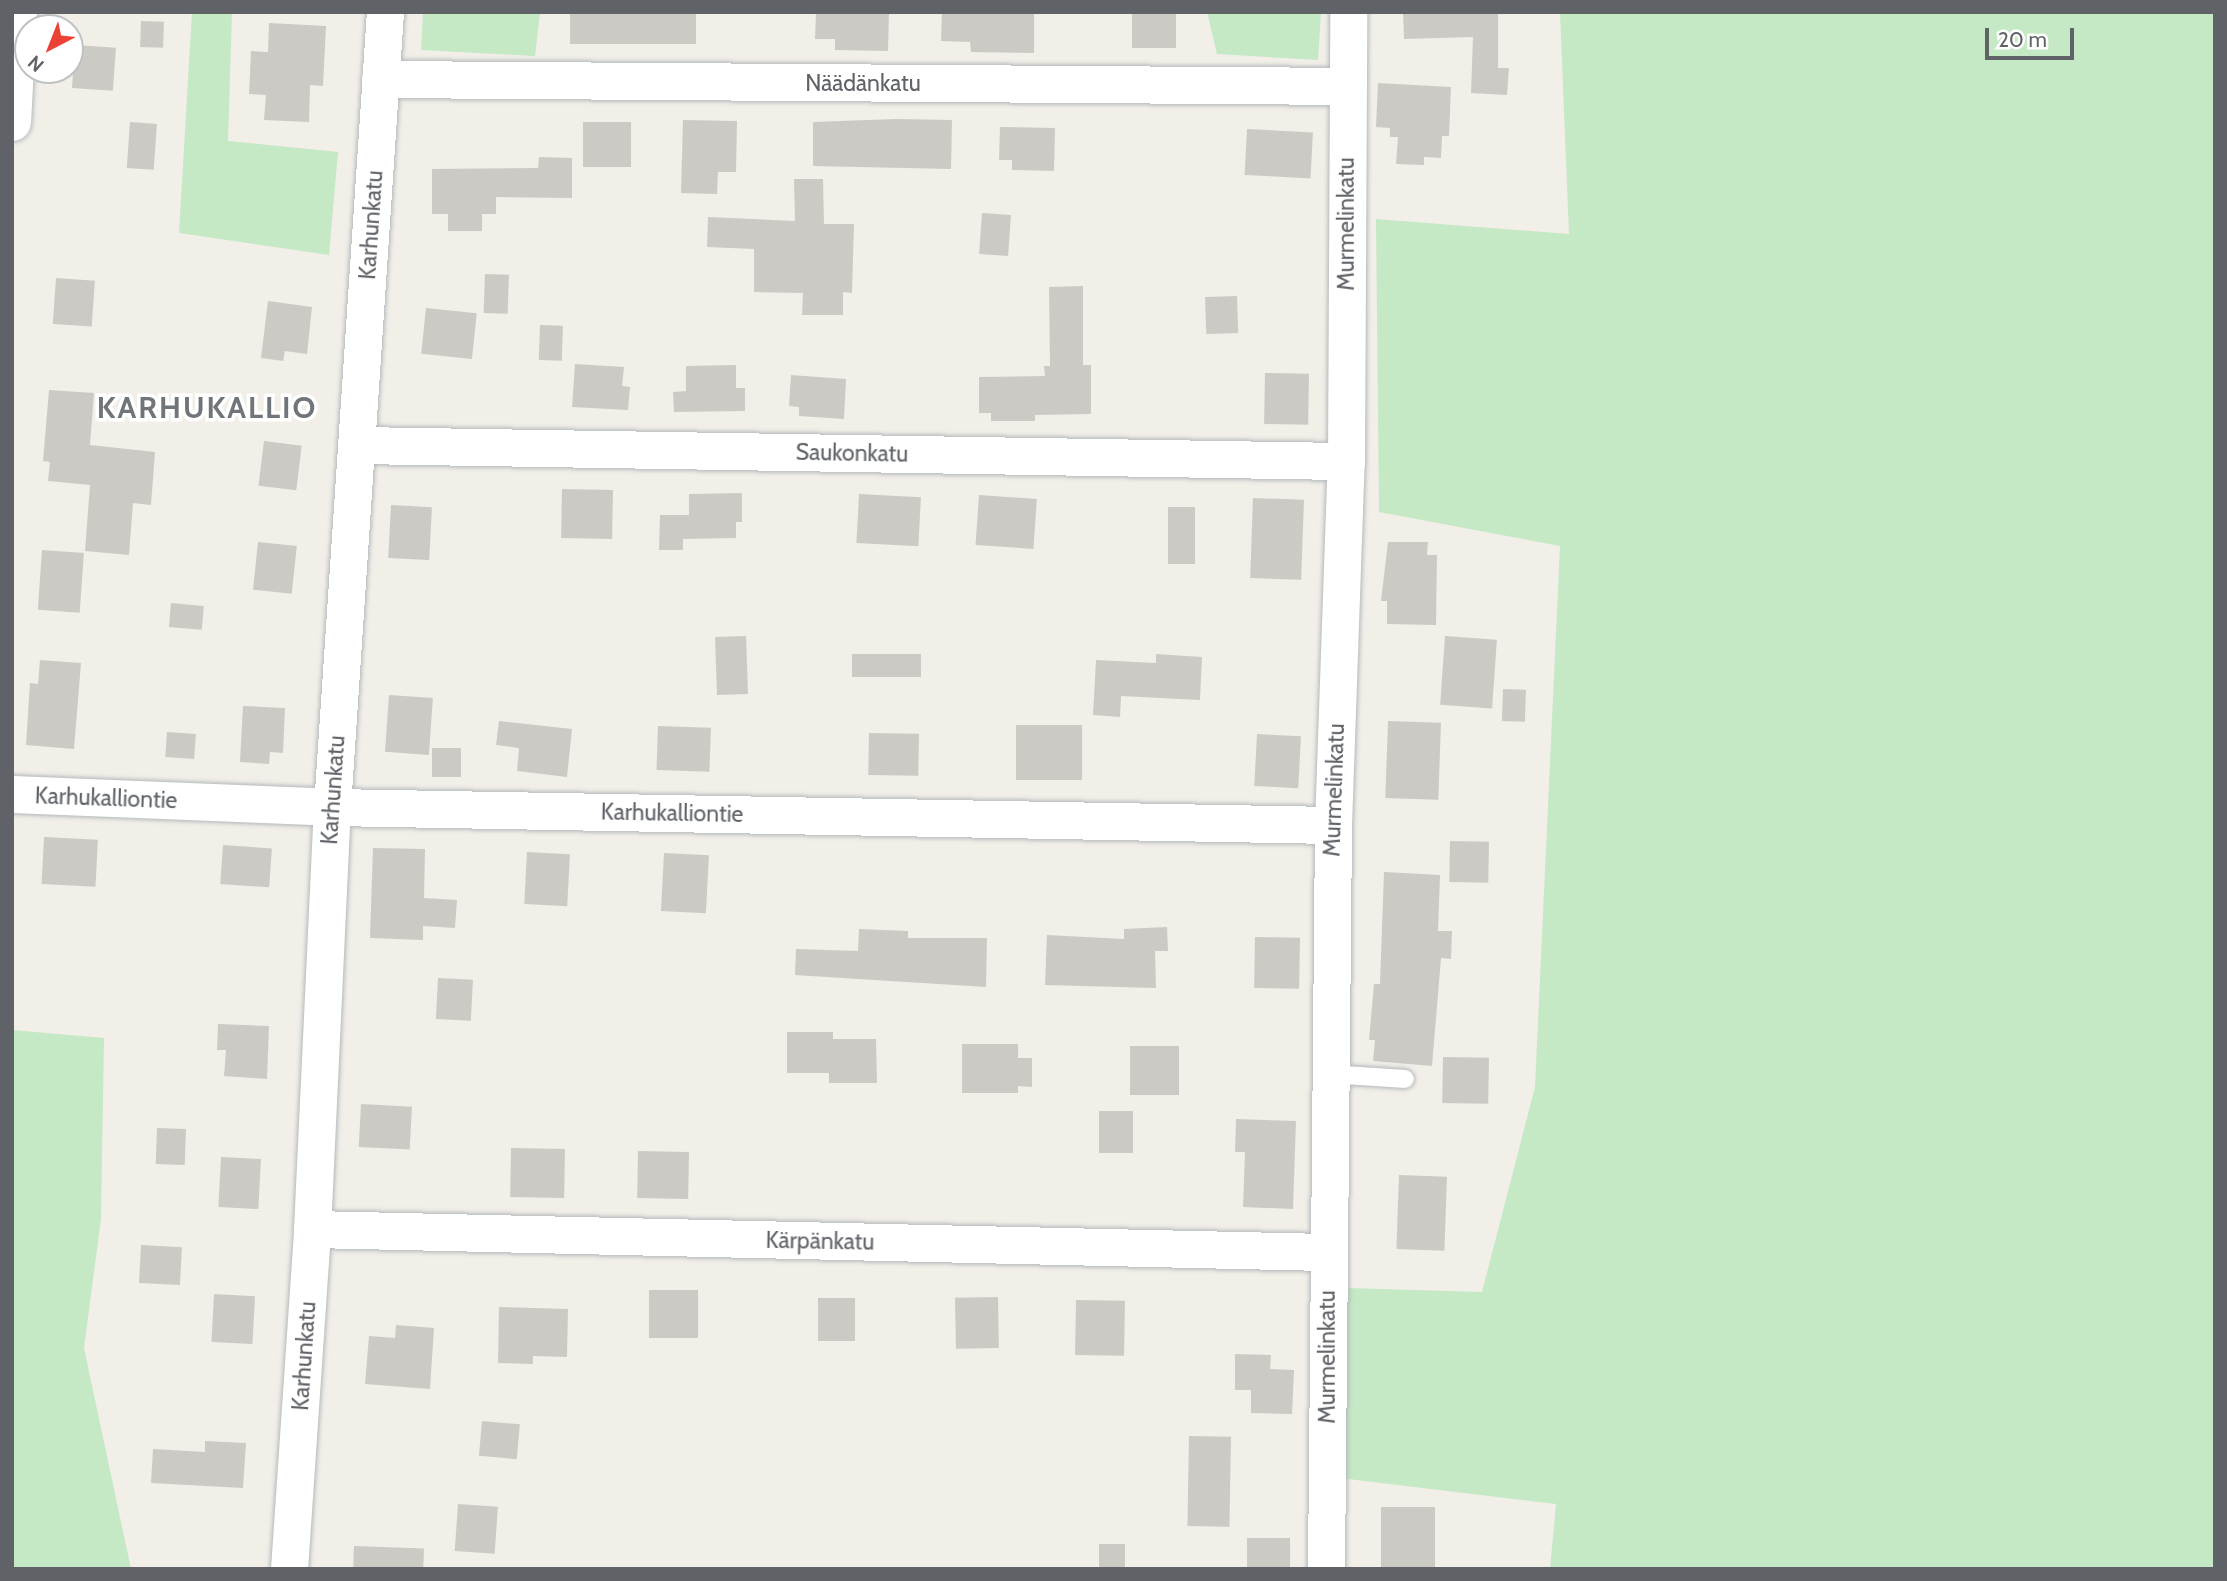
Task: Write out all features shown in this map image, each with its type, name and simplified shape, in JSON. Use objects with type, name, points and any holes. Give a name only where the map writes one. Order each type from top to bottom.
[{"type":"street","points":[[12,122],[18,12]]},
{"type":"street","name":"Karhunkatu","points":[[289,1569],[312,1229],[332,807],[385,12]]},
{"type":"street","name":"Murmelinkatu","points":[[1326,1569],[1333,825],[1346,461],[1348,12]]},
{"type":"street","name":"Näädänkatu","points":[[380,79],[1347,86]]},
{"type":"street","name":"Saukonkatu","points":[[357,445],[1346,461]]},
{"type":"street","name":"Karhukalliontie","points":[[12,794],[332,807],[1333,825]]},
{"type":"street","name":"Kärpänkatu","points":[[312,1229],[1328,1252]]},
{"type":"lane","points":[[1330,1074],[1405,1079]]},
{"type":"green space","points":[[192,12],[232,12],[228,141],[338,152],[329,255],[179,233]]},
{"type":"green space","points":[[423,12],[540,12],[535,56],[421,50]]},
{"type":"green space","points":[[1207,12],[1321,12],[1318,60],[1217,54]]},
{"type":"green space","points":[[1560,12],[2215,12],[2215,1569],[1550,1569],[1556,1504],[1340,1478],[1347,1288],[1482,1292],[1535,1087],[1560,546],[1379,512],[1376,219],[1569,234]]},
{"type":"green space","points":[[12,1030],[104,1038],[101,1219],[84,1348],[131,1569],[12,1569]]},
{"type":"building","points":[[570,12],[696,12],[696,44],[570,44]]},
{"type":"building","points":[[816,12],[889,12],[888,51],[835,50],[835,39],[815,39]]},
{"type":"building","points":[[942,12],[1034,12],[1034,53],[971,52],[970,42],[941,41]]},
{"type":"building","points":[[1132,12],[1176,12],[1176,48],[1132,48]]},
{"type":"building","points":[[1403,12],[1498,13],[1498,68],[1509,68],[1507,95],[1471,93],[1473,37],[1404,39]]},
{"type":"building","points":[[141,21],[164,22],[163,48],[140,47]]},
{"type":"building","points":[[269,23],[326,26],[323,86],[310,85],[309,122],[264,120],[266,95],[249,94],[251,51],[268,52]]},
{"type":"building","points":[[84,46],[116,48],[113,91],[72,88],[72,84],[84,84]]},
{"type":"building","points":[[1378,83],[1451,87],[1449,136],[1442,136],[1441,158],[1424,157],[1424,165],[1396,164],[1398,137],[1390,137],[1390,128],[1376,127]]},
{"type":"building","points":[[683,120],[737,121],[736,172],[718,172],[717,194],[681,193]]},
{"type":"building","points":[[952,120],[951,169],[813,166],[813,122]]},
{"type":"building","points":[[130,122],[157,124],[154,170],[127,168]]},
{"type":"building","points":[[583,122],[631,122],[631,167],[583,167]]},
{"type":"building","points":[[1000,127],[1055,128],[1054,171],[1012,170],[1012,160],[999,160]]},
{"type":"building","points":[[1247,129],[1313,132],[1311,178],[1245,175]]},
{"type":"building","points":[[539,157],[572,158],[572,198],[496,197],[496,214],[482,214],[482,231],[448,231],[448,214],[432,214],[432,169],[538,168]]},
{"type":"building","points":[[794,179],[823,179],[824,224],[854,224],[852,293],[843,292],[843,315],[802,315],[803,293],[754,292],[754,249],[707,247],[708,217],[795,221]]},
{"type":"building","points":[[982,213],[1011,215],[1008,256],[979,254]]},
{"type":"building","points":[[485,274],[509,275],[508,314],[484,313]]},
{"type":"building","points":[[56,278],[95,281],[92,327],[53,324]]},
{"type":"building","points":[[1083,286],[1083,365],[1091,365],[1091,414],[1035,415],[1035,421],[991,421],[991,413],[979,413],[979,377],[1045,376],[1044,366],[1050,366],[1049,287]]},
{"type":"building","points":[[1237,296],[1238,333],[1206,334],[1205,297]]},
{"type":"building","points":[[268,301],[312,307],[307,354],[285,351],[283,361],[261,358]]},
{"type":"building","points":[[426,308],[477,313],[472,359],[421,354]]},
{"type":"building","points":[[540,325],[563,326],[562,361],[539,360]]},
{"type":"building","points":[[575,364],[624,367],[622,386],[630,387],[628,410],[572,407]]},
{"type":"building","points":[[736,365],[736,388],[745,388],[745,411],[674,412],[673,392],[686,391],[686,366]]},
{"type":"building","points":[[1265,373],[1309,374],[1308,425],[1264,424]]},
{"type":"building","points":[[791,375],[846,379],[844,419],[799,416],[799,407],[789,406]]},
{"type":"building","points":[[49,390],[94,393],[90,445],[155,452],[151,505],[133,503],[129,555],[85,551],[90,485],[48,481],[50,462],[43,461]]},
{"type":"building","points":[[264,441],[302,446],[296,490],[259,486]]},
{"type":"building","points":[[562,489],[613,490],[612,539],[561,538]]},
{"type":"building","points":[[742,493],[742,522],[736,522],[736,538],[683,539],[683,550],[659,550],[660,515],[689,515],[689,494]]},
{"type":"building","points":[[859,494],[921,497],[918,546],[856,543]]},
{"type":"building","points":[[979,495],[1037,499],[1033,549],[976,545]]},
{"type":"building","points":[[1253,498],[1304,500],[1301,580],[1250,578]]},
{"type":"building","points":[[391,505],[432,507],[429,560],[388,558]]},
{"type":"building","points":[[1168,507],[1195,507],[1195,564],[1168,564]]},
{"type":"building","points":[[258,542],[297,546],[292,594],[253,590]]},
{"type":"building","points":[[1388,542],[1428,542],[1427,555],[1437,555],[1436,625],[1387,624],[1387,601],[1381,601]]},
{"type":"building","points":[[42,550],[84,553],[80,613],[38,610]]},
{"type":"building","points":[[171,603],[204,606],[202,630],[169,627]]},
{"type":"building","points":[[746,636],[748,694],[717,695],[715,637]]},
{"type":"building","points":[[1445,636],[1497,640],[1492,708],[1440,705]]},
{"type":"building","points":[[852,654],[921,654],[921,677],[852,677]]},
{"type":"building","points":[[1156,654],[1202,657],[1200,700],[1121,696],[1120,717],[1093,715],[1096,660],[1156,663]]},
{"type":"building","points":[[40,660],[81,663],[74,749],[26,745],[30,683],[38,684]]},
{"type":"building","points":[[1503,689],[1526,690],[1525,722],[1502,721]]},
{"type":"building","points":[[389,695],[433,698],[429,755],[385,752]]},
{"type":"building","points":[[243,706],[285,708],[283,753],[270,752],[269,764],[240,762]]},
{"type":"building","points":[[499,721],[572,729],[567,777],[517,771],[519,748],[496,745]]},
{"type":"building","points":[[1388,721],[1441,723],[1438,800],[1385,798]]},
{"type":"building","points":[[1016,725],[1082,725],[1082,780],[1016,780]]},
{"type":"building","points":[[658,726],[711,728],[709,772],[656,770]]},
{"type":"building","points":[[167,732],[196,734],[194,759],[165,757]]},
{"type":"building","points":[[869,733],[919,734],[918,776],[868,775]]},
{"type":"building","points":[[1257,734],[1301,736],[1298,788],[1254,786]]},
{"type":"building","points":[[432,748],[461,748],[461,777],[432,777]]},
{"type":"building","points":[[44,837],[98,840],[95,887],[42,884]]},
{"type":"building","points":[[1450,841],[1489,842],[1488,883],[1449,882]]},
{"type":"building","points":[[223,845],[272,848],[269,887],[220,884]]},
{"type":"building","points":[[373,848],[425,849],[424,898],[457,900],[455,928],[423,926],[423,940],[370,938]]},
{"type":"building","points":[[527,852],[570,854],[567,906],[524,904]]},
{"type":"building","points":[[664,853],[709,855],[706,913],[661,911]]},
{"type":"building","points":[[1384,872],[1440,875],[1438,931],[1452,931],[1451,959],[1441,958],[1432,1066],[1373,1061],[1375,1040],[1369,1040],[1374,984],[1380,984]]},
{"type":"building","points":[[1167,927],[1168,951],[1155,951],[1156,988],[1045,985],[1047,935],[1124,939],[1124,929]]},
{"type":"building","points":[[859,929],[908,931],[908,938],[987,938],[986,987],[795,975],[796,949],[858,951]]},
{"type":"building","points":[[1255,937],[1300,938],[1299,989],[1254,988]]},
{"type":"building","points":[[438,978],[473,980],[471,1021],[436,1019]]},
{"type":"building","points":[[218,1024],[269,1026],[267,1079],[224,1076],[226,1050],[217,1050]]},
{"type":"building","points":[[787,1032],[833,1032],[833,1039],[876,1039],[877,1083],[829,1083],[829,1073],[787,1073]]},
{"type":"building","points":[[962,1044],[1018,1044],[1018,1058],[1032,1058],[1032,1087],[1018,1086],[1018,1093],[962,1093]]},
{"type":"building","points":[[1130,1046],[1179,1046],[1179,1095],[1130,1095]]},
{"type":"building","points":[[1443,1057],[1489,1058],[1488,1104],[1442,1103]]},
{"type":"building","points":[[361,1104],[412,1107],[410,1150],[359,1147]]},
{"type":"building","points":[[1099,1111],[1133,1111],[1133,1153],[1099,1153]]},
{"type":"building","points":[[1236,1119],[1296,1121],[1293,1209],[1243,1207],[1245,1152],[1235,1152]]},
{"type":"building","points":[[157,1128],[186,1129],[185,1165],[156,1164]]},
{"type":"building","points":[[511,1148],[565,1149],[564,1198],[510,1197]]},
{"type":"building","points":[[638,1151],[689,1152],[688,1199],[637,1198]]},
{"type":"building","points":[[221,1157],[261,1159],[258,1209],[218,1207]]},
{"type":"building","points":[[1399,1175],[1447,1177],[1444,1251],[1396,1249]]},
{"type":"building","points":[[141,1245],[182,1247],[180,1285],[139,1283]]},
{"type":"building","points":[[649,1290],[698,1290],[698,1338],[649,1338]]},
{"type":"building","points":[[214,1294],[255,1296],[252,1344],[211,1342]]},
{"type":"building","points":[[998,1297],[999,1348],[956,1349],[955,1298]]},
{"type":"building","points":[[818,1298],[855,1298],[855,1341],[818,1341]]},
{"type":"building","points":[[1076,1300],[1125,1301],[1124,1356],[1075,1355]]},
{"type":"building","points":[[499,1307],[568,1309],[567,1357],[533,1356],[533,1364],[498,1363]]},
{"type":"building","points":[[396,1325],[434,1328],[430,1389],[365,1384],[369,1336],[395,1338]]},
{"type":"building","points":[[1235,1354],[1271,1355],[1270,1369],[1294,1370],[1292,1414],[1251,1413],[1251,1390],[1235,1390]]},
{"type":"building","points":[[482,1421],[520,1424],[517,1459],[479,1456]]},
{"type":"building","points":[[1189,1436],[1231,1437],[1229,1527],[1187,1526]]},
{"type":"building","points":[[205,1441],[246,1443],[243,1488],[151,1483],[153,1449],[205,1452]]},
{"type":"building","points":[[458,1504],[498,1507],[495,1554],[455,1551]]},
{"type":"building","points":[[1381,1507],[1435,1507],[1435,1569],[1381,1569]]},
{"type":"building","points":[[1247,1538],[1290,1538],[1290,1569],[1247,1569]]},
{"type":"building","points":[[1099,1544],[1125,1544],[1125,1569],[1099,1569]]},
{"type":"building","points":[[354,1546],[424,1548],[423,1569],[353,1569]]},
{"type":"district","name":"KARHUKALLIO","points":[[207,408]]}]
